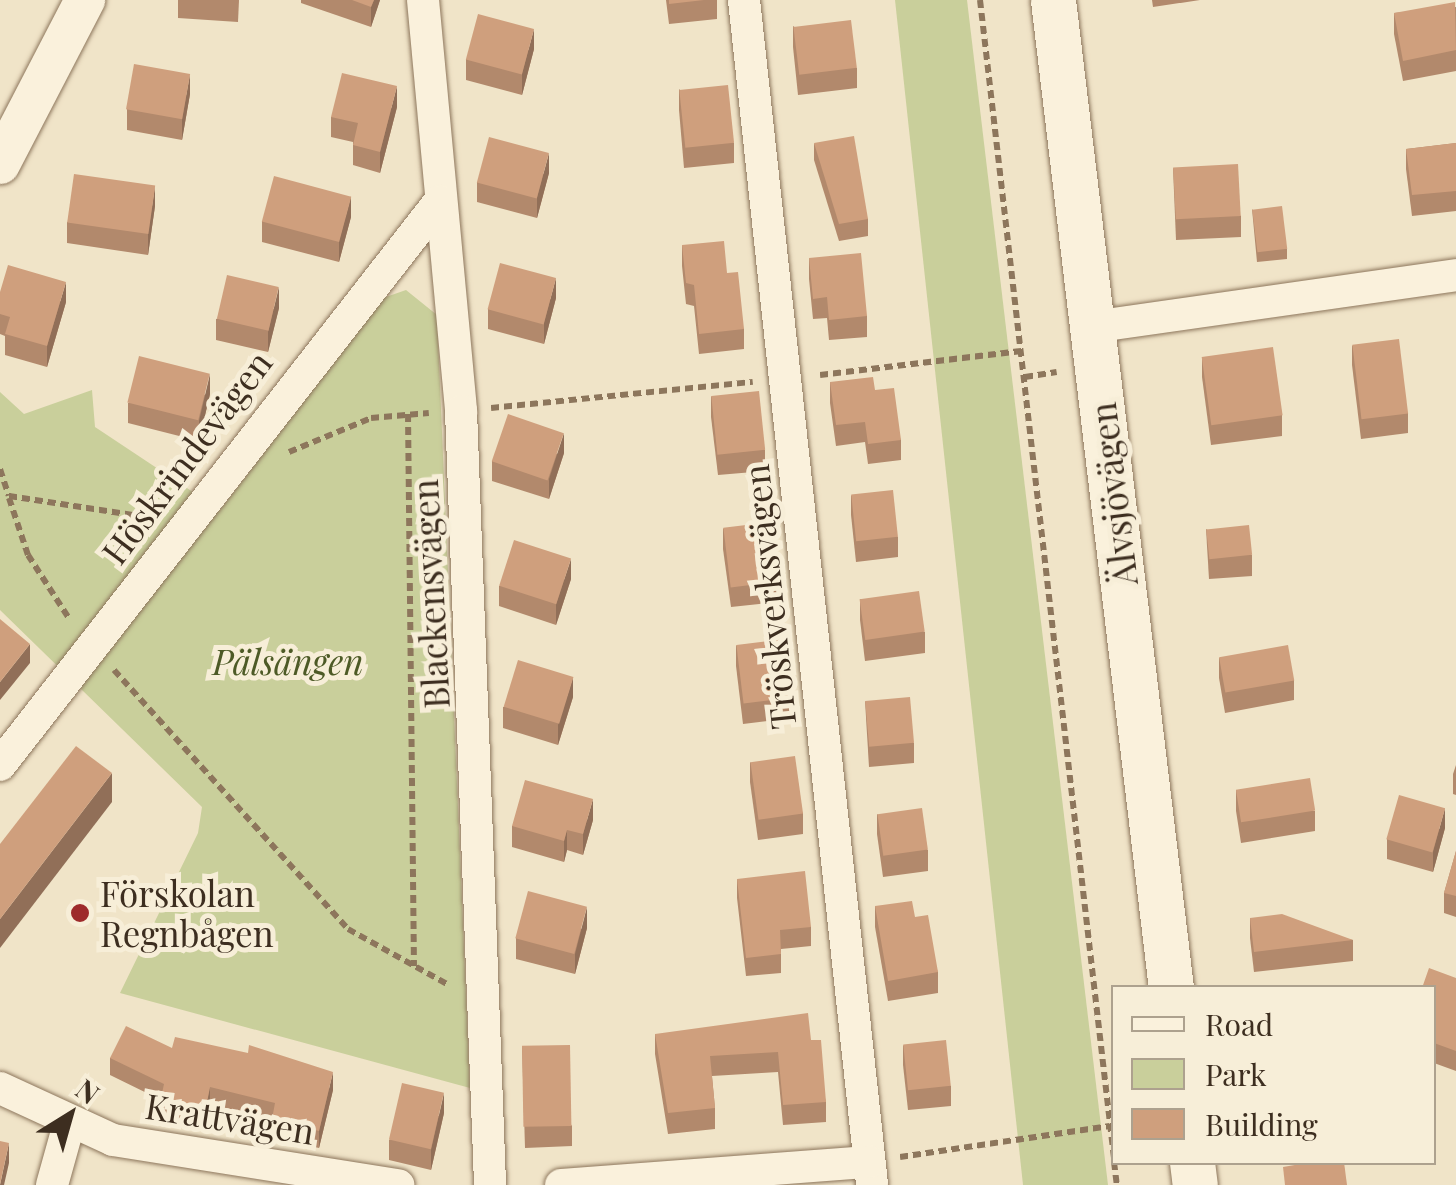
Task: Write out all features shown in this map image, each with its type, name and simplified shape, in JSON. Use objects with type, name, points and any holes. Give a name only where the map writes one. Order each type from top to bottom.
[{"type":"main road","name":"Älvsjövägen","points":[[1053,0],[1171,985]]},
{"type":"street","points":[[0,164],[85,0]]},
{"type":"street","name":"Blackensvägen","points":[[423,0],[460,411],[490,1002],[490,1185]]},
{"type":"street","name":"Tröskverksvägen","points":[[744,0],[870,1173]]},
{"type":"street","name":"Höskrindevägen","points":[[0,765],[214,484],[440,201]]},
{"type":"street","points":[[1092,327],[1456,274]]},
{"type":"street","name":"Krattvägen","points":[[0,1088],[69,1124],[114,1140],[398,1185]]},
{"type":"street","points":[[52,1185],[69,1124]]},
{"type":"street","points":[[561,1185],[870,1173]]},
{"type":"path","points":[[980,0],[1111,1135]]},
{"type":"path","points":[[281,455],[371,418],[784,379],[1022,351]]},
{"type":"path","points":[[408,414],[414,966]]},
{"type":"path","points":[[0,469],[28,555],[93,646],[317,899],[348,929],[490,1002]]},
{"type":"path","points":[[9,496],[151,519],[214,484]]},
{"type":"path","points":[[870,1173],[1110,1126]]},
{"type":"green space","points":[[895,0],[967,0],[1108,1185],[1023,1185]]},
{"type":"green space","name":"Pälsängen","points":[[406,290],[437,315],[470,1088],[120,993],[198,833],[202,807],[0,610],[0,392],[24,414],[92,390],[95,427],[220,510],[383,298]]},
{"type":"building","points":[[352,0],[374,0],[371,7]]},
{"type":"building","points":[[669,0],[704,0],[669,4]]},
{"type":"building","points":[[1455,2],[1456,50],[1403,61],[1394,13]]},
{"type":"building","points":[[478,14],[534,29],[522,74],[466,59]]},
{"type":"building","points":[[851,20],[857,68],[799,75],[793,27]]},
{"type":"building","points":[[134,64],[190,74],[182,119],[126,109]]},
{"type":"building","points":[[342,73],[397,86],[380,152],[353,145],[358,123],[331,117]]},
{"type":"building","points":[[728,85],[734,143],[685,148],[679,90]]},
{"type":"building","points":[[854,136],[868,219],[839,224],[814,143]]},
{"type":"building","points":[[489,137],[549,153],[537,198],[477,182]]},
{"type":"building","points":[[1456,143],[1456,191],[1412,195],[1406,149]]},
{"type":"building","points":[[1238,164],[1241,216],[1176,219],[1173,167]]},
{"type":"building","points":[[74,174],[155,185],[148,234],[67,223]]},
{"type":"building","points":[[274,176],[351,197],[339,242],[262,221]]},
{"type":"building","points":[[1282,206],[1287,249],[1257,252],[1252,210]]},
{"type":"building","points":[[724,241],[727,273],[738,272],[744,329],[699,334],[694,285],[686,283],[682,245]]},
{"type":"building","points":[[861,253],[867,316],[829,320],[827,297],[813,299],[809,258]]},
{"type":"building","points":[[500,263],[556,278],[544,324],[488,309]]},
{"type":"building","points":[[8,265],[66,282],[47,346],[5,334],[10,317],[0,314],[0,292]]},
{"type":"building","points":[[227,275],[279,287],[269,331],[217,319]]},
{"type":"building","points":[[1399,339],[1408,413],[1361,419],[1352,345]]},
{"type":"building","points":[[1273,347],[1283,415],[1211,425],[1202,357]]},
{"type":"building","points":[[139,356],[210,374],[198,420],[127,403]]},
{"type":"building","points":[[873,377],[875,390],[894,388],[901,440],[868,444],[865,422],[836,425],[830,382]]},
{"type":"building","points":[[759,391],[765,450],[717,455],[711,396]]},
{"type":"building","points":[[508,414],[564,433],[548,480],[492,461]]},
{"type":"building","points":[[893,490],[898,537],[856,541],[851,494]]},
{"type":"building","points":[[771,522],[778,582],[731,587],[723,528]]},
{"type":"building","points":[[1249,525],[1252,555],[1209,559],[1206,529]]},
{"type":"building","points":[[514,540],[571,559],[556,604],[499,586]]},
{"type":"building","points":[[919,591],[925,632],[865,640],[860,599]]},
{"type":"building","points":[[0,619],[30,644],[0,682]]},
{"type":"building","points":[[785,639],[792,698],[744,704],[736,645]]},
{"type":"building","points":[[1288,645],[1294,680],[1225,693],[1219,657]]},
{"type":"building","points":[[518,660],[573,677],[559,724],[504,707]]},
{"type":"building","points":[[910,697],[914,743],[869,747],[865,701]]},
{"type":"building","points":[[76,746],[112,773],[0,919],[0,844]]},
{"type":"building","points":[[795,756],[803,813],[759,820],[750,762]]},
{"type":"building","points":[[1310,778],[1315,811],[1241,822],[1236,790]]},
{"type":"building","points":[[525,780],[593,799],[583,834],[567,830],[564,841],[512,826]]},
{"type":"building","points":[[1399,795],[1445,808],[1432,852],[1386,839]]},
{"type":"building","points":[[922,808],[928,850],[883,856],[877,814]]},
{"type":"building","points":[[1456,851],[1456,896],[1444,893]]},
{"type":"building","points":[[805,871],[811,927],[780,930],[781,954],[746,958],[737,879]]},
{"type":"building","points":[[528,891],[587,907],[574,954],[515,938]]},
{"type":"building","points":[[912,901],[915,917],[928,915],[938,972],[888,981],[875,906]]},
{"type":"building","points":[[1282,914],[1353,940],[1254,952],[1250,918]]},
{"type":"building","points":[[1429,968],[1456,978],[1456,1051],[1436,1044],[1436,985],[1423,985]]},
{"type":"building","points":[[808,1013],[811,1040],[821,1040],[826,1102],[783,1105],[778,1052],[710,1056],[715,1108],[668,1113],[655,1034]]},
{"type":"building","points":[[126,1026],[172,1048],[175,1037],[248,1053],[249,1045],[333,1072],[319,1131],[272,1119],[275,1103],[210,1087],[206,1107],[161,1098],[164,1084],[110,1058]]},
{"type":"building","points":[[946,1040],[951,1086],[908,1090],[903,1044]]},
{"type":"building","points":[[570,1045],[571,1126],[523,1127],[522,1046]]},
{"type":"building","points":[[402,1083],[444,1093],[431,1149],[389,1140]]},
{"type":"building","points":[[0,1141],[9,1143],[0,1184]]},
{"type":"building","points":[[1344,1165],[1347,1185],[1285,1185],[1283,1167]]},
{"type":"place","name":"Förskolan Regnbågen","points":[[80,913]]}]
